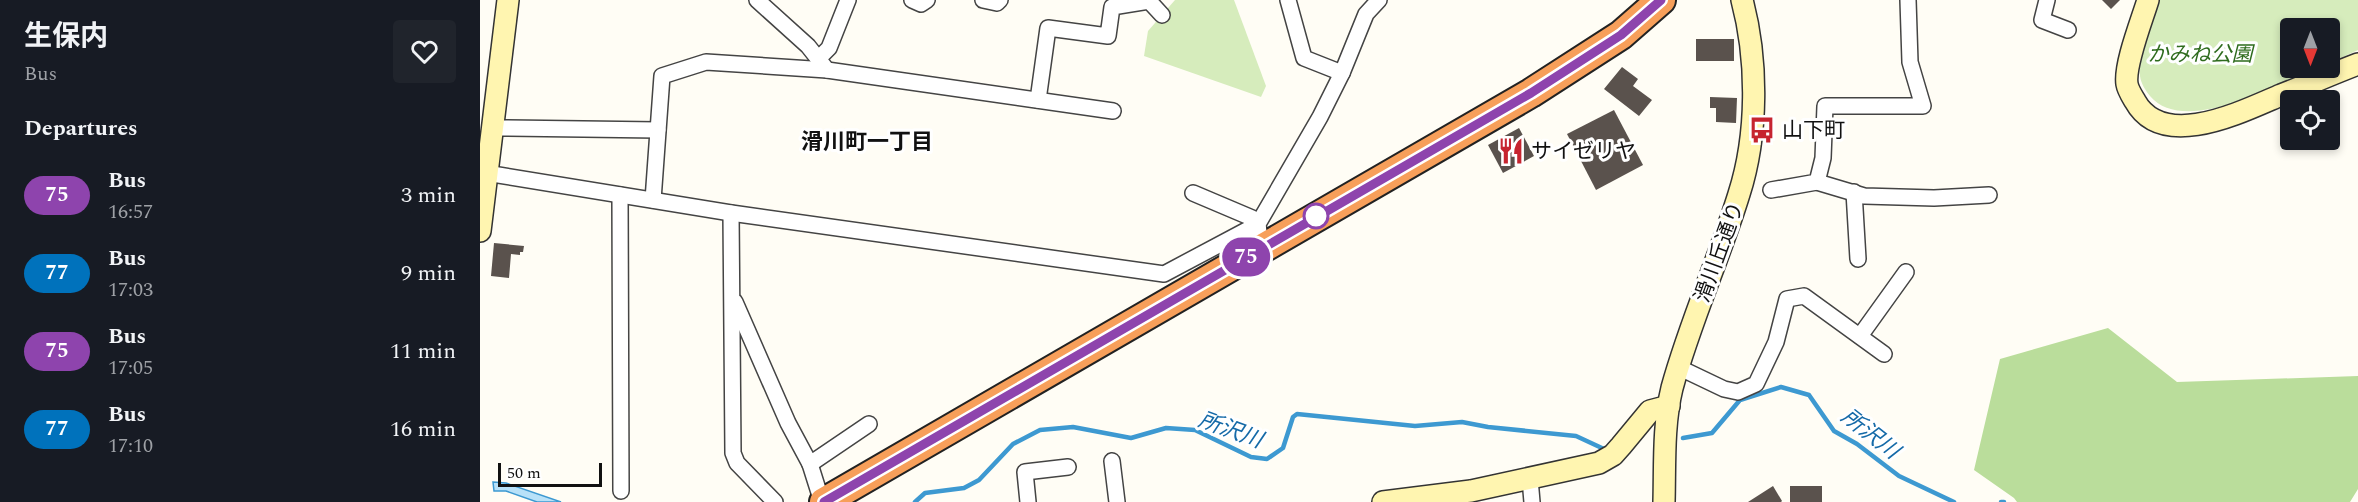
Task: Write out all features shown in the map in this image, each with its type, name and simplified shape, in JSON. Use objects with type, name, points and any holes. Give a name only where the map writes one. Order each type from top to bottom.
[{"type":"highway","points":[[823,502],[1261,235],[1589,57],[1621,35],[1661,0]]},
{"type":"street","points":[[480,231],[508,0]]},
{"type":"street","points":[[757,0],[808,46],[823,64]]},
{"type":"street","points":[[823,64],[848,0]]},
{"type":"street","points":[[912,0],[921,4],[927,0]]},
{"type":"street","points":[[983,0],[998,3],[1000,0]]},
{"type":"street","points":[[1288,0],[1305,58],[1342,73]]},
{"type":"street","points":[[486,172],[731,213],[1164,274],[1261,235],[1342,73],[1366,14],[1379,0]]},
{"type":"street","name":"滑川丘通り","points":[[1664,502],[1669,406],[1711,272],[1740,194],[1749,146],[1752,74],[1750,44],[1742,0]]},
{"type":"street","points":[[1817,182],[1822,158],[1825,106],[1923,106],[1910,62],[1908,0]]},
{"type":"street","points":[[2047,0],[2042,20],[2068,30]]},
{"type":"street","points":[[2148,0],[2128,64],[2127,86],[2137,105],[2157,122],[2192,125],[2217,120],[2358,64]]},
{"type":"street","points":[[1038,100],[1048,28],[1108,36],[1112,7],[1149,1],[1162,15]]},
{"type":"street","points":[[653,200],[662,76],[706,62],[823,64],[1113,111]]},
{"type":"street","points":[[492,124],[502,128],[658,130]]},
{"type":"street","points":[[1771,190],[1817,182],[1864,196],[1934,198],[1989,195]]},
{"type":"street","points":[[1854,192],[1858,259]]},
{"type":"street","points":[[1193,193],[1252,218],[1261,235]]},
{"type":"street","points":[[620,195],[621,491]]},
{"type":"street","points":[[731,213],[733,453],[737,463],[775,502]]},
{"type":"street","points":[[1860,336],[1906,272]]},
{"type":"street","points":[[732,295],[788,423],[810,464],[823,502]]},
{"type":"street","points":[[1680,368],[1724,389],[1738,392],[1756,384],[1776,342],[1787,299],[1804,296],[1884,354]]},
{"type":"street","points":[[1383,502],[1471,491],[1599,463],[1613,455],[1650,411],[1669,406]]},
{"type":"street","points":[[810,464],[869,424]]},
{"type":"street","points":[[1112,461],[1117,502]]},
{"type":"street","points":[[1028,502],[1025,472],[1068,467]]},
{"type":"street","points":[[1530,479],[1532,502]]},
{"type":"green space","points":[[1175,0],[1234,0],[1266,86],[1261,97],[1144,56],[1148,31]]},
{"type":"green space","name":"かみね公園","points":[[2159,0],[2358,0],[2358,50],[2340,58],[2340,18],[2280,18],[2280,78],[2295,78],[2257,95],[2208,109],[2185,111],[2165,107],[2150,96],[2140,76],[2143,48]]},
{"type":"green space","points":[[2108,328],[2177,382],[2358,376],[2358,489],[2350,502],[2017,502],[1974,470],[2000,359]]},
{"type":"water","points":[[493,482],[506,483],[561,502],[537,502],[506,491],[494,491]]},
{"type":"building","points":[[2102,0],[2120,0],[2111,9]]},
{"type":"building","points":[[1696,39],[1734,39],[1734,61],[1696,61]]},
{"type":"building","points":[[1622,67],[1638,79],[1633,86],[1652,100],[1639,116],[1604,89]]},
{"type":"building","points":[[1710,97],[1737,98],[1736,123],[1716,122],[1716,108],[1710,108]]},
{"type":"building","points":[[1614,110],[1643,165],[1596,190],[1567,134]]},
{"type":"building","name":"サイゼリヤ","points":[[1519,128],[1534,156],[1503,173],[1488,145]]},
{"type":"building","points":[[494,243],[524,246],[520,255],[511,254],[509,278],[491,276]]},
{"type":"building","points":[[1773,486],[1781,502],[1748,502]]},
{"type":"building","points":[[1790,486],[1822,486],[1822,502],[1790,502]]},
{"type":"waterway","name":"所沢川","points":[[1683,438],[1712,433],[1740,400],[1781,387],[1809,395],[1834,431],[1857,444],[1899,476],[1954,502]]},
{"type":"waterway","name":"所沢川","points":[[915,502],[925,493],[964,488],[979,480],[1013,444],[1040,430],[1073,427],[1131,438],[1166,428],[1195,430],[1251,457],[1267,459],[1283,448],[1293,417],[1297,414],[1415,426],[1462,422],[1576,436],[1604,449]]},
{"type":"bus line","name":"75","points":[[824,502],[1531,93],[1621,35],[1661,0]]},
{"type":"place","name":"山下町","points":[[1762,130]]},
{"type":"place","name":"サイゼリヤ","points":[[1511,151]]},
{"type":"district","name":"滑川町一丁目","points":[[867,141]]}]
